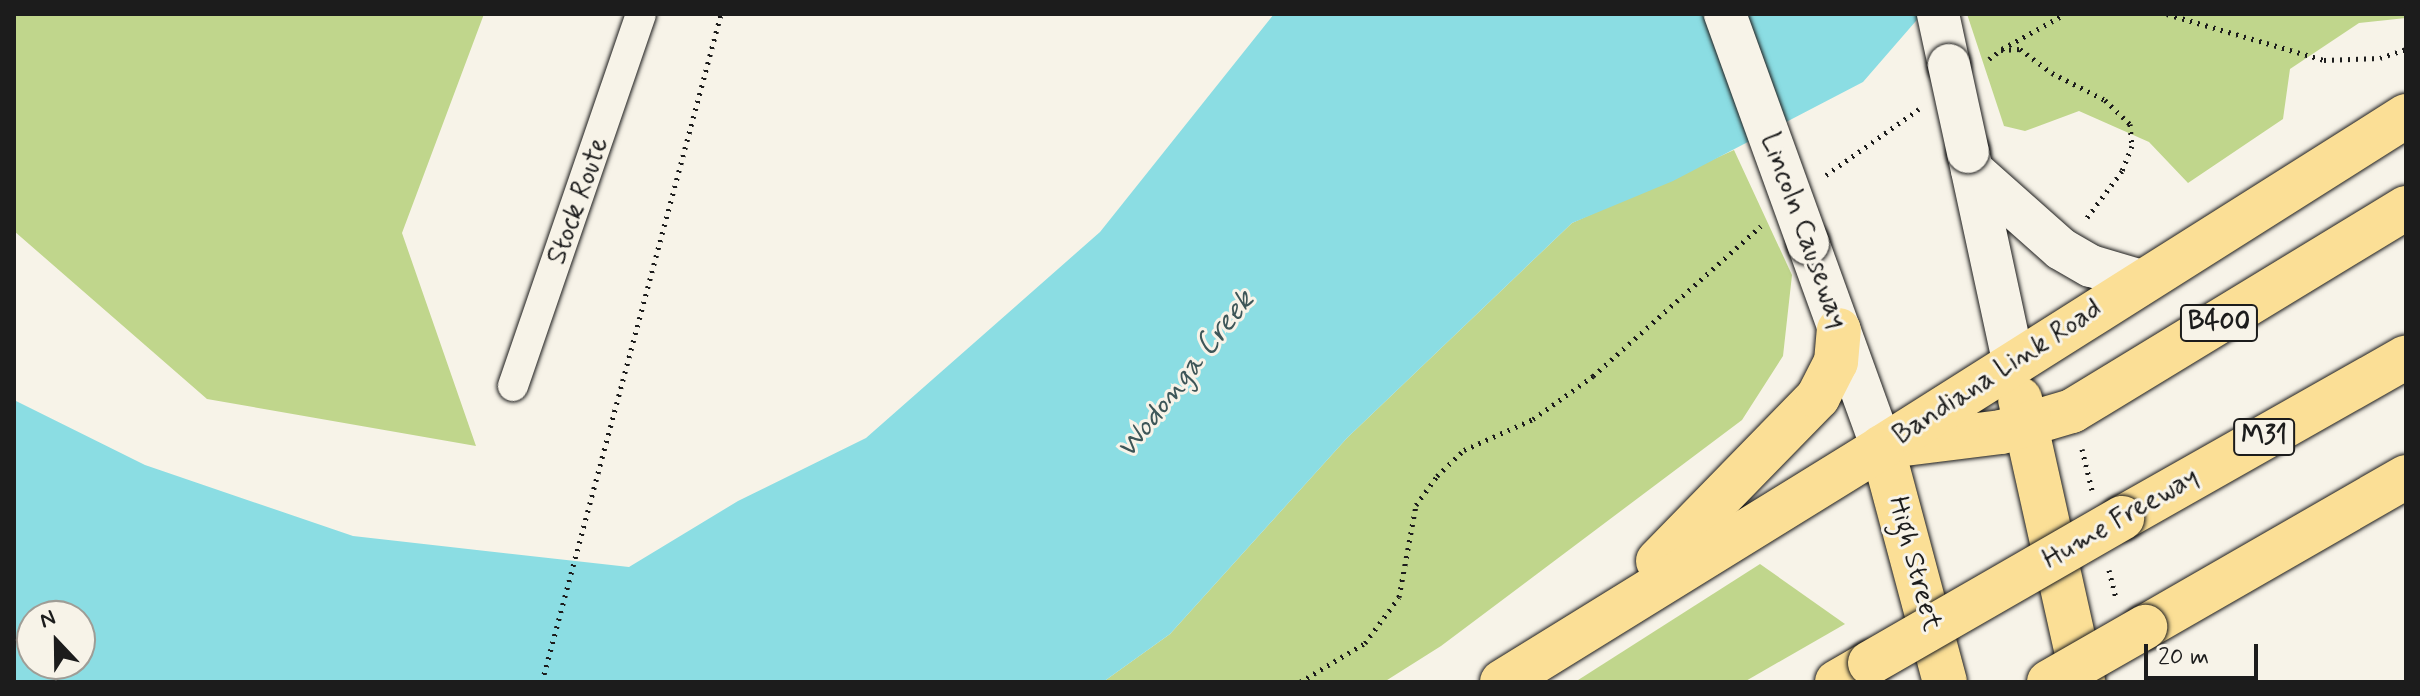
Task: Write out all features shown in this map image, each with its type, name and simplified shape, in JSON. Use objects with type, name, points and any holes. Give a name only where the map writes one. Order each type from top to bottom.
[{"type":"main road","name":"Lincoln Causeway","points":[[1725,14],[1882,447]]},
{"type":"main road","points":[[1938,14],[2083,682]]},
{"type":"main road","name":"Bandiana Link Road","points":[[1882,447],[2406,116]]},
{"type":"main road","points":[[1970,161],[2061,249],[2091,266],[2141,281]]},
{"type":"main road","name":"Bandiana Link Road","points":[[1882,447],[2025,426],[2072,411],[2406,208]]},
{"type":"main road","points":[[1602,616],[1818,397],[1836,362],[1839,330]]},
{"type":"main road","name":"Hume Freeway","points":[[1854,672],[2107,523],[2406,357]]},
{"type":"main road","name":"B400","points":[[1502,682],[1602,616],[1882,447]]},
{"type":"main road","name":"High Street","points":[[1882,447],[1945,682]]},
{"type":"main road","points":[[2049,682],[2131,615],[2406,477]]},
{"type":"street","name":"Stock Route","points":[[513,386],[641,14]]},
{"type":"path","points":[[542,682],[601,473],[721,14]]},
{"type":"path","points":[[1977,68],[2001,50],[2065,14]]},
{"type":"path","points":[[2167,14],[2324,60],[2380,58],[2406,49]]},
{"type":"path","points":[[2001,50],[2020,49],[2052,73],[2105,100],[2130,124],[2132,146],[2122,171],[2061,249]]},
{"type":"path","points":[[1817,182],[1927,103]]},
{"type":"path","points":[[1300,682],[1365,643],[1399,597],[1416,505],[1437,476],[1464,450],[1533,419],[1593,376],[1769,219]]},
{"type":"path","points":[[2072,411],[2107,523],[2131,615]]},
{"type":"green space","points":[[14,14],[484,14],[402,233],[476,446],[207,399],[14,231]]},
{"type":"green space","points":[[1967,14],[2406,14],[2406,18],[2359,23],[2290,69],[2283,119],[2188,183],[2149,142],[2079,111],[2025,131],[2004,126]]},
{"type":"green space","points":[[1734,150],[1792,275],[1783,356],[1742,420],[1441,646],[1384,682],[1103,682],[1170,634],[1347,438],[1572,223]]},
{"type":"green space","points":[[1760,564],[1845,624],[1744,682],[1575,682]]},
{"type":"water","name":"Wodonga Creek","points":[[1274,14],[1922,14],[1863,82],[1673,181],[1572,223],[1347,438],[1170,634],[1103,682],[14,682],[14,400],[145,465],[353,536],[629,567],[738,501],[866,438],[1100,232]]}]
